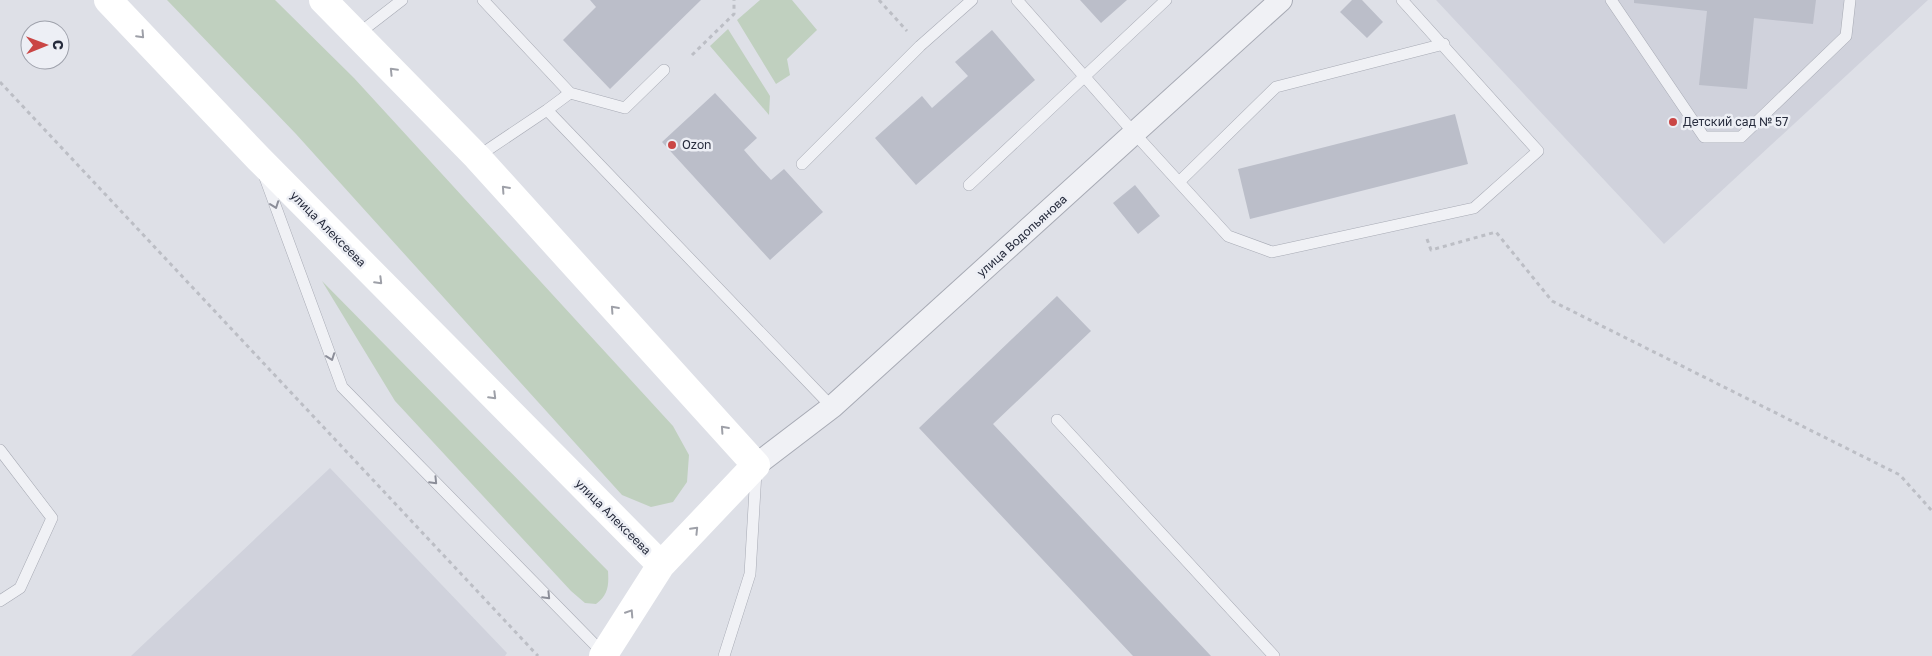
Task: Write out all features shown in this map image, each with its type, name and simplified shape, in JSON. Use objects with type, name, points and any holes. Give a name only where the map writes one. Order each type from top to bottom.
[{"type":"street","name":"улица Алексеева","points":[[108,0],[259,159],[661,565],[756,465]]},
{"type":"street","points":[[323,0],[476,157],[756,465]]},
{"type":"street","name":"улица Водопьянова","points":[[756,465],[832,407],[1281,0]]},
{"type":"street","points":[[603,655],[661,565]]},
{"type":"lane","points":[[358,34],[402,0]]},
{"type":"lane","points":[[483,0],[570,93],[625,108],[664,70]]},
{"type":"lane","points":[[802,164],[920,46],[972,0]]},
{"type":"lane","points":[[1017,0],[1228,236],[1272,252],[1474,208],[1538,151],[1444,44],[1402,0]]},
{"type":"lane","points":[[970,186],[1166,0]]},
{"type":"lane","points":[[1611,0],[1704,137],[1741,137],[1846,36],[1850,0]]},
{"type":"lane","points":[[1179,182],[1276,87],[1444,44]]},
{"type":"lane","points":[[476,157],[570,93]]},
{"type":"lane","points":[[547,110],[832,407]]},
{"type":"lane","points":[[259,159],[342,387],[603,655]]},
{"type":"lane","points":[[1057,420],[1274,656]]},
{"type":"lane","points":[[0,450],[52,518],[20,588],[0,601]]},
{"type":"lane","points":[[724,656],[750,574],[756,465]]},
{"type":"path","points":[[692,55],[734,14],[734,0]]},
{"type":"path","points":[[879,0],[920,46]]},
{"type":"path","points":[[0,82],[538,656]]},
{"type":"path","points":[[1421,219],[1431,250],[1496,232],[1552,301],[1900,475],[1932,511]]},
{"type":"shaded area","name":"Детский сад № 57","points":[[1436,0],[1928,0],[1664,244]]},
{"type":"shaded area","points":[[330,468],[507,653],[505,656],[131,656]]},
{"type":"green space","points":[[167,0],[275,0],[354,78],[673,426],[689,455],[687,482],[673,502],[651,507],[622,495],[296,134]]},
{"type":"green space","points":[[760,0],[792,0],[817,30],[787,59],[790,75],[776,84],[737,20]]},
{"type":"green space","points":[[728,29],[770,96],[769,115],[710,46]]},
{"type":"green space","points":[[322,281],[608,571],[607,590],[600,601],[596,604],[585,603],[571,591],[395,401]]},
{"type":"building","points":[[590,0],[701,0],[610,89],[563,40],[596,7]]},
{"type":"building","points":[[1080,0],[1127,0],[1101,23]]},
{"type":"building","points":[[1352,0],[1362,0],[1383,22],[1367,38],[1340,12]]},
{"type":"building","points":[[1634,0],[1816,0],[1813,24],[1754,18],[1747,89],[1699,85],[1707,11],[1634,3]]},
{"type":"building","points":[[992,30],[1035,80],[916,185],[875,138],[922,96],[932,108],[968,76],[955,62]]},
{"type":"building","points":[[715,93],[757,138],[744,150],[758,166],[771,180],[784,169],[823,212],[770,260],[662,142]]},
{"type":"building","points":[[1455,114],[1468,164],[1250,219],[1238,169]]},
{"type":"building","points":[[1135,185],[1160,216],[1138,234],[1113,203]]},
{"type":"building","points":[[1057,296],[1091,331],[993,424],[1211,656],[1133,656],[919,428]]},
{"type":"place","name":"Детский сад № 57","points":[[1673,122]]},
{"type":"place","name":"Ozon","points":[[672,145]]}]
